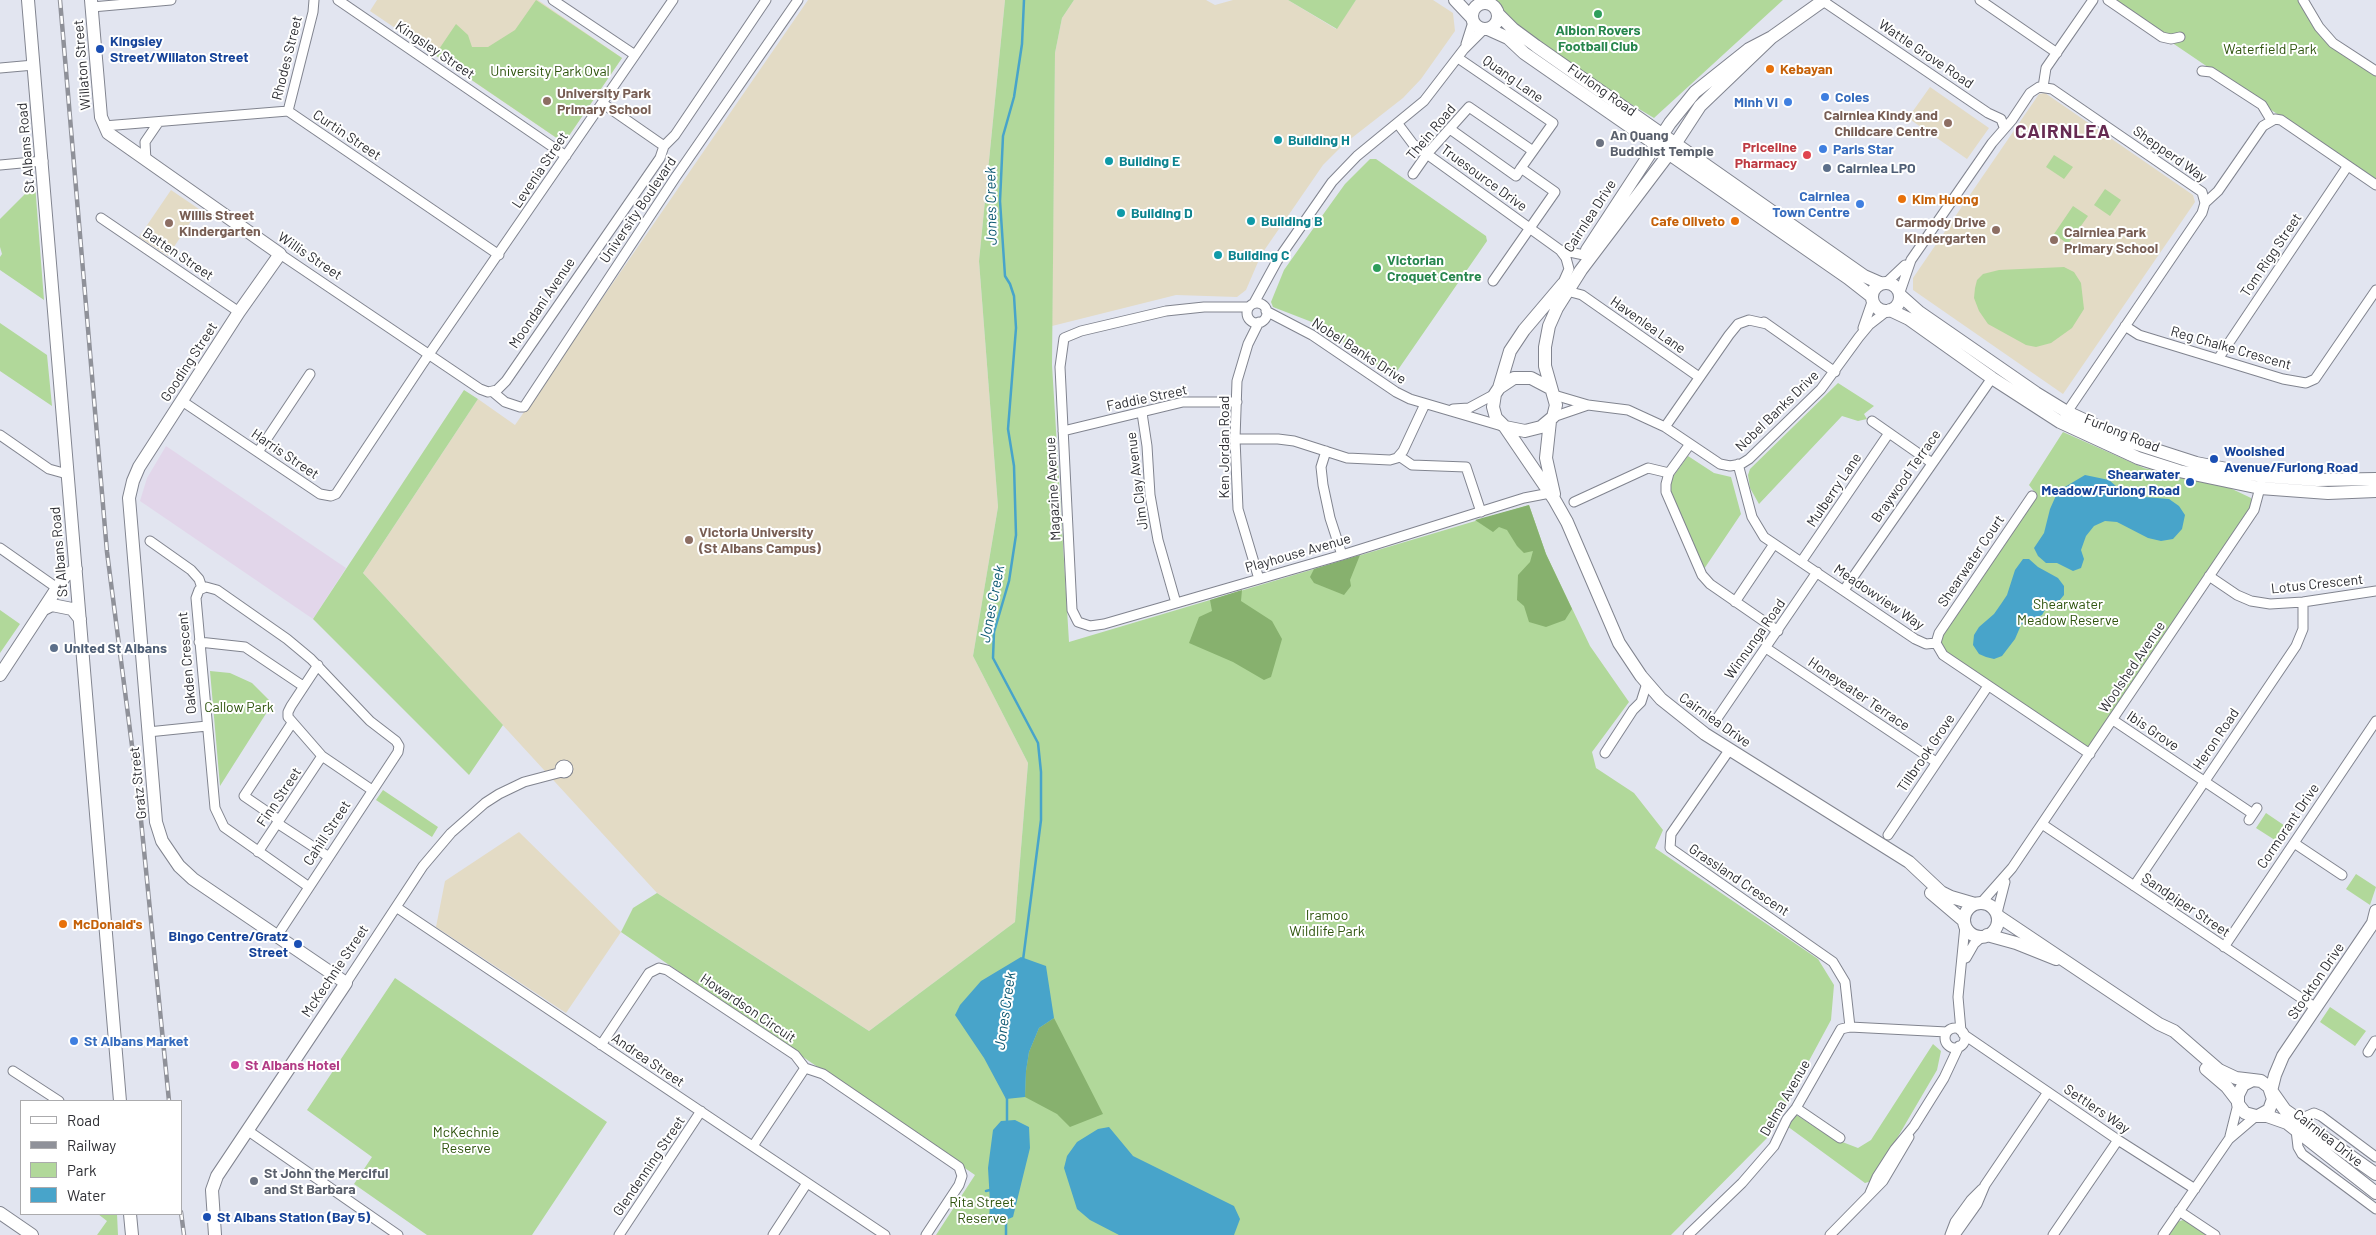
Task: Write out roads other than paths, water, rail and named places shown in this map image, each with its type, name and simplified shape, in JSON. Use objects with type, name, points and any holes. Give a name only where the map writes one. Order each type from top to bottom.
[{"type":"street","name":"St Albans Road","points":[[28,0],[43,161],[67,474],[120,1100]]},
{"type":"street","points":[[92,3],[171,0]]},
{"type":"street","name":"Rhodes Street","points":[[288,111],[313,12],[314,0]]},
{"type":"street","name":"Rhodes Street","points":[[313,12],[319,0]]},
{"type":"street","name":"Kingsley Street","points":[[338,0],[566,156]]},
{"type":"street","points":[[553,0],[635,55]]},
{"type":"street","name":"Levenia Street","points":[[429,356],[673,0]]},
{"type":"street","name":"Moondani Avenue","points":[[493,392],[506,381],[653,165],[660,158],[662,144],[678,128],[766,0]]},
{"type":"street","name":"University Boulevard","points":[[493,392],[505,402],[520,408],[524,407],[675,178],[798,0]]},
{"type":"street","name":"Furlong Road","points":[[1455,0],[1479,25],[1508,38],[1524,53],[1668,155],[1811,252],[1872,299]]},
{"type":"street","points":[[1467,0],[1491,4],[1498,14],[1497,22],[1479,25],[1473,10],[1482,3]]},
{"type":"street","name":"Cairnlea Drive","points":[[1497,391],[1510,351],[1524,330],[1567,287],[1668,155],[1700,106],[1772,37],[1824,0]]},
{"type":"street","name":"Wattle Grove Road","points":[[1824,0],[2002,124]]},
{"type":"street","points":[[1980,0],[2057,53]]},
{"type":"street","points":[[1911,260],[1898,305],[1888,311],[1878,309],[1872,299],[1874,289],[1911,260],[1992,143],[2002,124],[2017,111],[2030,93],[2043,87],[2046,68],[2093,0]]},
{"type":"street","points":[[2108,0],[2162,37],[2171,39],[2180,37]]},
{"type":"street","points":[[2303,0],[2319,27],[2333,43],[2376,71]]},
{"type":"street","name":"Willaton Street","points":[[92,3],[101,116],[104,126]]},
{"type":"street","name":"Furlong Road","points":[[1498,14],[1513,29],[1536,46],[1864,276],[1883,283]]},
{"type":"street","name":"Ken Jordan Road","points":[[1259,579],[1238,509],[1235,439],[1237,381],[1264,288],[1277,261],[1332,182],[1357,156],[1424,101],[1458,58],[1479,25]]},
{"type":"street","name":"Cairnlea Drive","points":[[1552,392],[1545,366],[1544,347],[1550,324],[1584,255],[1662,133],[1696,92],[1748,49],[1772,37]]},
{"type":"street","name":"Quang Lane","points":[[1458,58],[1553,124],[1534,151]]},
{"type":"street","points":[[0,68],[34,65]]},
{"type":"street","points":[[2202,71],[2211,72],[2262,105],[2271,120]]},
{"type":"street","name":"Shepperd Way","points":[[2043,87],[2052,89],[2202,192],[2205,203],[2202,213],[2063,417]]},
{"type":"street","points":[[602,103],[662,144]]},
{"type":"street","name":"Thein Road","points":[[1413,174],[1427,154],[1470,107],[1534,151]]},
{"type":"street","points":[[104,126],[288,111]]},
{"type":"street","name":"Curtin Street","points":[[288,111],[499,255]]},
{"type":"street","points":[[2205,203],[2218,191],[2263,126],[2271,120],[2281,120],[2376,186]]},
{"type":"street","points":[[146,161],[145,142],[158,123]]},
{"type":"street","name":"Truesource Drive","points":[[1398,124],[1412,144],[1560,250]]},
{"type":"street","name":"Willis Street","points":[[104,126],[113,139],[429,356]]},
{"type":"street","points":[[1450,129],[1516,176],[1534,151]]},
{"type":"street","points":[[0,165],[43,161]]},
{"type":"street","name":"Tom Rigg Street","points":[[2218,359],[2347,167]]},
{"type":"street","points":[[1494,281],[1555,192],[1521,168]]},
{"type":"street","name":"Batten Street","points":[[101,218],[239,312]]},
{"type":"street","points":[[1808,235],[1806,243],[1811,252]]},
{"type":"street","points":[[1560,250],[1584,255]]},
{"type":"street","points":[[1560,250],[1566,258],[1570,269],[1567,287]]},
{"type":"street","name":"Gooding Street","points":[[130,489],[139,467],[239,312],[280,254]]},
{"type":"street","points":[[1883,283],[1895,285],[1900,294]]},
{"type":"street","name":"Havenlea Lane","points":[[1567,287],[1699,377]]},
{"type":"street","name":"Reg Chalke Crescent","points":[[2125,326],[2140,335],[2283,379],[2306,383],[2315,379],[2376,290]]},
{"type":"street","name":"Furlong Road","points":[[1900,294],[1919,312],[1987,359],[2063,417]]},
{"type":"street","name":"Nobel Banks Drive","points":[[1859,337],[1872,299]]},
{"type":"street","name":"Nobel Banks Drive","points":[[1061,354],[1064,338],[1081,331],[1166,311],[1204,307],[1229,308],[1257,313],[1285,322],[1329,346],[1396,392],[1425,404],[1448,409],[1504,427]]},
{"type":"street","name":"Furlong Road","points":[[1888,311],[1909,319],[1992,378],[2063,417],[2108,446],[2179,471],[2328,493],[2376,491]]},
{"type":"street","name":"Nobel Banks Drive","points":[[1552,392],[1588,405],[1628,410],[1665,427],[1720,464],[1738,464],[1749,459],[1821,389],[1869,325],[1888,311]]},
{"type":"street","points":[[1665,427],[1729,335],[1738,324],[1749,320],[1767,324],[1835,372]]},
{"type":"street","name":"Magazine Avenue","points":[[1061,354],[1072,610],[1078,622]]},
{"type":"street","points":[[429,356],[480,389],[493,392]]},
{"type":"street","name":"Harris Street","points":[[182,401],[320,494],[331,496],[336,494],[429,356]]},
{"type":"street","points":[[258,452],[310,374]]},
{"type":"street","points":[[1514,378],[1532,378],[1552,392],[1556,405],[1551,419],[1533,430],[1525,431],[1504,427],[1494,414],[1493,400],[1497,391],[1514,378]]},
{"type":"street","name":"Braywood Terrace","points":[[1844,590],[1992,378]]},
{"type":"street","name":"Nobel Banks Drive","points":[[1448,409],[1469,408],[1497,391]]},
{"type":"street","name":"Faddie Street","points":[[1063,430],[1183,402],[1237,402]]},
{"type":"street","points":[[1235,439],[1278,439],[1347,458],[1390,460],[1399,456],[1425,404]]},
{"type":"street","name":"Nobel Banks Drive","points":[[1551,419],[1588,405]]},
{"type":"street","name":"Jim Clay Avenue","points":[[1142,413],[1148,446],[1150,494],[1158,540],[1176,603]]},
{"type":"street","name":"Cairnlea Drive","points":[[1551,419],[1546,458],[1552,496]]},
{"type":"street","points":[[1872,421],[1932,463]]},
{"type":"street","name":"Cairnlea Drive","points":[[1504,427],[1552,496],[1567,522],[1619,643],[1661,699],[1705,734],[1919,870],[1941,892],[1951,897],[1978,903]]},
{"type":"street","name":"Mulberry Lane","points":[[1801,562],[1890,433]]},
{"type":"street","points":[[0,435],[49,469],[67,474]]},
{"type":"street","points":[[1690,444],[1669,473],[1666,492],[1702,575],[1710,584],[1778,631]]},
{"type":"street","points":[[1329,452],[1323,478],[1330,518],[1342,555]]},
{"type":"street","points":[[1399,456],[1412,465],[1466,467],[1481,512]]},
{"type":"street","name":"Meadowview Way","points":[[1738,464],[1752,517],[1764,537],[1915,639],[1926,644],[1936,644],[1943,655],[2090,754]]},
{"type":"street","points":[[1574,502],[1648,468],[1669,473]]},
{"type":"street","name":"Furlong Road","points":[[2261,482],[2376,479]]},
{"type":"street","name":"Playhouse Avenue","points":[[1524,498],[1533,492],[1541,481]]},
{"type":"street","name":"Woolshed Avenue","points":[[1997,914],[2003,886],[2012,868],[2254,510],[2261,482]]},
{"type":"street","name":"Gratz Street","points":[[130,489],[129,511],[156,822],[166,847],[179,866],[193,879],[346,983]]},
{"type":"street","name":"Playhouse Avenue","points":[[1078,622],[1090,626],[1104,624],[1342,555],[1524,498],[1552,496]]},
{"type":"street","name":"Shearwater Court","points":[[1936,644],[1938,633],[2032,496]]},
{"type":"street","points":[[150,542],[191,570],[199,579],[202,588],[206,586],[217,590],[287,639],[318,666],[288,712],[292,722],[322,756],[372,790]]},
{"type":"street","points":[[1735,602],[1774,544]]},
{"type":"street","points":[[0,548],[57,588]]},
{"type":"street","points":[[0,675],[65,576],[76,569]]},
{"type":"street","name":"Winnunga Road","points":[[1716,720],[1817,572]]},
{"type":"street","name":"Lotus Crescent","points":[[2209,576],[2237,596],[2251,602],[2270,604],[2303,602],[2376,591]]},
{"type":"street","name":"Oakden Crescent","points":[[202,588],[196,593],[199,642],[213,802],[218,816],[224,827],[309,887]]},
{"type":"street","name":"Heron Road","points":[[2134,886],[2203,781],[2296,646],[2303,629],[2303,602]]},
{"type":"street","points":[[44,609],[52,605],[69,609],[74,611],[80,619]]},
{"type":"street","points":[[199,642],[245,647],[304,686]]},
{"type":"street","name":"Honeyeater Terrace","points":[[1766,648],[1936,762]]},
{"type":"street","name":"Cahill Street","points":[[277,936],[398,752],[399,746],[396,741],[370,721],[318,666]]},
{"type":"street","points":[[1605,753],[1633,710],[1641,702],[1648,684]]},
{"type":"street","name":"Tillbrook Grove","points":[[1888,835],[1988,686]]},
{"type":"street","points":[[1641,702],[1661,699]]},
{"type":"street","name":"Ibis Grove","points":[[2113,720],[2253,814]]},
{"type":"street","name":"Cormorant Drive","points":[[2224,947],[2376,721]]},
{"type":"street","points":[[292,722],[244,796],[329,857]]},
{"type":"street","points":[[148,732],[207,726]]},
{"type":"street","name":"Grassland Crescent","points":[[1730,749],[1671,834],[1668,842],[1670,848],[1833,962],[1845,982],[1850,1027]]},
{"type":"street","name":"Finn Street","points":[[258,852],[322,756]]},
{"type":"street","name":"McKechnie Street","points":[[215,1235],[212,1190],[217,1176],[423,866],[452,832],[479,808],[499,794],[524,782],[561,770]]},
{"type":"street","name":"Sandpiper Street","points":[[2042,824],[2316,1008]]},
{"type":"street","points":[[2294,843],[2342,876]]},
{"type":"street","name":"Cairnlea Drive","points":[[1895,855],[1932,894],[1965,924]]},
{"type":"street","name":"Woolshed Avenue","points":[[1978,903],[2012,868]]},
{"type":"street","points":[[1949,1068],[1948,1037],[1957,1010],[1966,911],[1978,903],[1990,906],[1997,914],[2068,963],[2159,1024],[2174,1031],[2220,1070],[2236,1078],[2265,1083],[2272,1092],[2273,1099],[2269,1110],[2257,1116],[2229,1138],[2163,1235]]},
{"type":"street","name":"Andrea Street","points":[[396,907],[886,1235]]},
{"type":"street","points":[[1962,965],[1974,944],[1997,926],[1997,914]]},
{"type":"street","name":"Stockton Drive","points":[[2272,1092],[2275,1076],[2283,1056],[2375,918]]},
{"type":"street","points":[[1965,924],[1972,934],[2016,943],[2068,963]]},
{"type":"street","name":"Howardson Circuit","points":[[601,1045],[649,972],[663,968],[795,1055],[805,1068],[823,1074],[959,1167],[962,1180],[926,1235]]},
{"type":"street","points":[[1830,1235],[1870,1194],[1877,1177],[1895,1149],[1914,1126],[1949,1068],[1964,1039],[1957,1010]]},
{"type":"street","points":[[2159,1024],[2227,1087],[2245,1113],[2257,1116]]},
{"type":"street","points":[[1850,1027],[1923,1031],[1948,1037]]},
{"type":"street","name":"Delma Avenue","points":[[1688,1235],[1759,1165],[1774,1146],[1787,1119],[1796,1108],[1839,1032],[1850,1027]]},
{"type":"street","points":[[1948,1037],[1956,1029],[1962,1032]]},
{"type":"street","name":"Settlers Way","points":[[1962,1032],[1985,1050],[2118,1140],[2195,1189]]},
{"type":"street","points":[[1948,1037],[1953,1048],[1960,1046]]},
{"type":"street","name":"Settlers Way","points":[[1960,1046],[1985,1050]]},
{"type":"street","name":"Stockton Drive","points":[[2255,1080],[2283,1056]]},
{"type":"street","points":[[753,1146],[805,1068]]},
{"type":"street","points":[[13,1071],[57,1100]]},
{"type":"street","points":[[2229,1138],[2240,1089],[2248,1082],[2255,1080]]},
{"type":"street","points":[[1955,1235],[1977,1204],[1986,1185],[2048,1092]]},
{"type":"street","name":"Cairnlea Drive","points":[[2272,1092],[2298,1125],[2376,1193]]},
{"type":"street","points":[[1796,1108],[1840,1138]]},
{"type":"street","name":"Glendenning Street","points":[[619,1235],[701,1111]]},
{"type":"street","points":[[2376,1157],[2321,1116],[2314,1113],[2298,1125],[2298,1147],[2302,1154],[2376,1210]]},
{"type":"street","name":"Cairnlea Drive","points":[[2257,1116],[2276,1118],[2298,1125],[2376,1174]]},
{"type":"street","points":[[247,1130],[398,1235]]},
{"type":"street","points":[[2053,1235],[2118,1140]]},
{"type":"street","points":[[773,1235],[808,1183]]},
{"type":"street","points":[[1950,1235],[1956,1222],[1971,1200],[1986,1185]]},
{"type":"street","points":[[2179,1210],[2215,1235]]},
{"type":"street","points":[[0,1213],[32,1235]]},
{"type":"street","points":[[130,1215],[132,1235]]},
{"type":"water","points":[[2085,475],[2109,480],[2124,493],[2133,496],[2169,499],[2179,506],[2185,515],[2182,529],[2173,539],[2161,541],[2148,538],[2117,522],[2105,521],[2094,526],[2086,536],[2081,550],[2084,559],[2081,568],[2073,571],[2057,563],[2046,563],[2038,556],[2034,548],[2044,533],[2050,509],[2058,491]]},
{"type":"water","points":[[2023,559],[2029,559],[2038,567],[2058,578],[2064,586],[2064,595],[2059,601],[2048,605],[2042,615],[2021,625],[2015,639],[2002,656],[1994,659],[1986,657],[1979,654],[1973,645],[1974,635],[1979,627],[1994,614],[2007,595],[2015,570]]},
{"type":"water","points":[[1021,957],[1046,966],[1054,1018],[1039,1028],[1029,1052],[1025,1097],[1006,1099],[984,1058],[955,1015],[960,1005],[981,981]]},
{"type":"water","points":[[1015,1120],[1029,1127],[1030,1148],[1013,1217],[999,1223],[989,1220],[988,1168],[993,1130],[1001,1121]]},
{"type":"water","points":[[1109,1127],[1133,1156],[1234,1206],[1240,1219],[1234,1235],[1119,1235],[1090,1220],[1077,1209],[1064,1168],[1067,1156],[1077,1142],[1098,1129]]},
{"type":"waterway","name":"Jones Creek","points":[[1023,960],[1041,820],[1041,772],[1038,743],[993,658],[994,632],[1009,581],[1016,535],[1014,466],[1008,429],[1016,328],[1014,296],[1005,276],[1000,201],[1003,136],[1014,97],[1022,44],[1024,0]]},
{"type":"waterway","name":"Jones Creek","points":[[1007,1097],[1007,1122]]},
{"type":"waterway","points":[[986,1191],[990,1190]]},
{"type":"waterway","name":"Jones Creek","points":[[1006,1217],[1006,1235]]},
{"type":"railway","points":[[60,0],[107,552],[139,800],[169,1100]]},
{"type":"railway","points":[[181,1215],[184,1235]]},
{"type":"place","name":"Albion Rovers Football Club","points":[[1598,14]]},
{"type":"place","name":"Kingsley Street/Willaton Street","points":[[100,49]]},
{"type":"place","name":"Kebayan","points":[[1770,69]]},
{"type":"place","name":"Coles","points":[[1825,97]]},
{"type":"place","name":"University Park Primary School","points":[[547,101]]},
{"type":"place","name":"Minh Vi","points":[[1788,102]]},
{"type":"place","name":"Cairnlea Kindy and Childcare Centre","points":[[1948,123]]},
{"type":"place","name":"Building H","points":[[1278,140]]},
{"type":"place","name":"An Quang Buddhist Temple","points":[[1600,143]]},
{"type":"place","name":"Paris Star","points":[[1823,149]]},
{"type":"place","name":"Priceline Pharmacy","points":[[1807,155]]},
{"type":"place","name":"Building E","points":[[1109,161]]},
{"type":"place","name":"Cairnlea LPO","points":[[1827,168]]},
{"type":"place","name":"Kim Huong","points":[[1902,199]]},
{"type":"place","name":"Cairnlea Town Centre","points":[[1860,204]]},
{"type":"place","name":"Building D","points":[[1121,213]]},
{"type":"place","name":"Building B","points":[[1251,221]]},
{"type":"place","name":"Cafe Oliveto","points":[[1735,221]]},
{"type":"place","name":"Willis Street Kindergarten","points":[[169,223]]},
{"type":"place","name":"Carmody Drive Kindergarten","points":[[1996,230]]},
{"type":"place","name":"Cairnlea Park Primary School","points":[[2054,240]]},
{"type":"place","name":"Building C","points":[[1218,255]]},
{"type":"place","name":"Victorian Croquet Centre","points":[[1377,268]]},
{"type":"place","name":"Woolshed Avenue/Furlong Road","points":[[2214,459]]},
{"type":"place","name":"Shearwater Meadow/Furlong Road","points":[[2190,482]]},
{"type":"place","name":"Victoria University (St Albans Campus)","points":[[689,540]]},
{"type":"place","name":"United St Albans","points":[[54,648]]},
{"type":"place","name":"McDonald's","points":[[63,924]]},
{"type":"place","name":"Bingo Centre/Gratz Street","points":[[298,944]]},
{"type":"place","name":"St Albans Market","points":[[74,1041]]},
{"type":"place","name":"St Albans Hotel","points":[[235,1065]]},
{"type":"place","name":"St John the Merciful and St Barbara","points":[[254,1181]]},
{"type":"place","name":"St Albans Station (Bay 5)","points":[[207,1217]]},
{"type":"district","name":"CAIRNLEA","points":[[2063,132]]},
{"type":"park label","name":"Waterfield Park","points":[[2270,49]]},
{"type":"park label","name":"University Park Oval","points":[[550,71]]},
{"type":"park label","name":"Shearwater Meadow Reserve","points":[[2068,612]]},
{"type":"park label","name":"Callow Park","points":[[239,707]]},
{"type":"park label","name":"Iramoo Wildlife Park","points":[[1327,924]]},
{"type":"park label","name":"McKechnie Reserve","points":[[466,1140]]},
{"type":"park label","name":"Rita Street Reserve","points":[[982,1210]]}]
